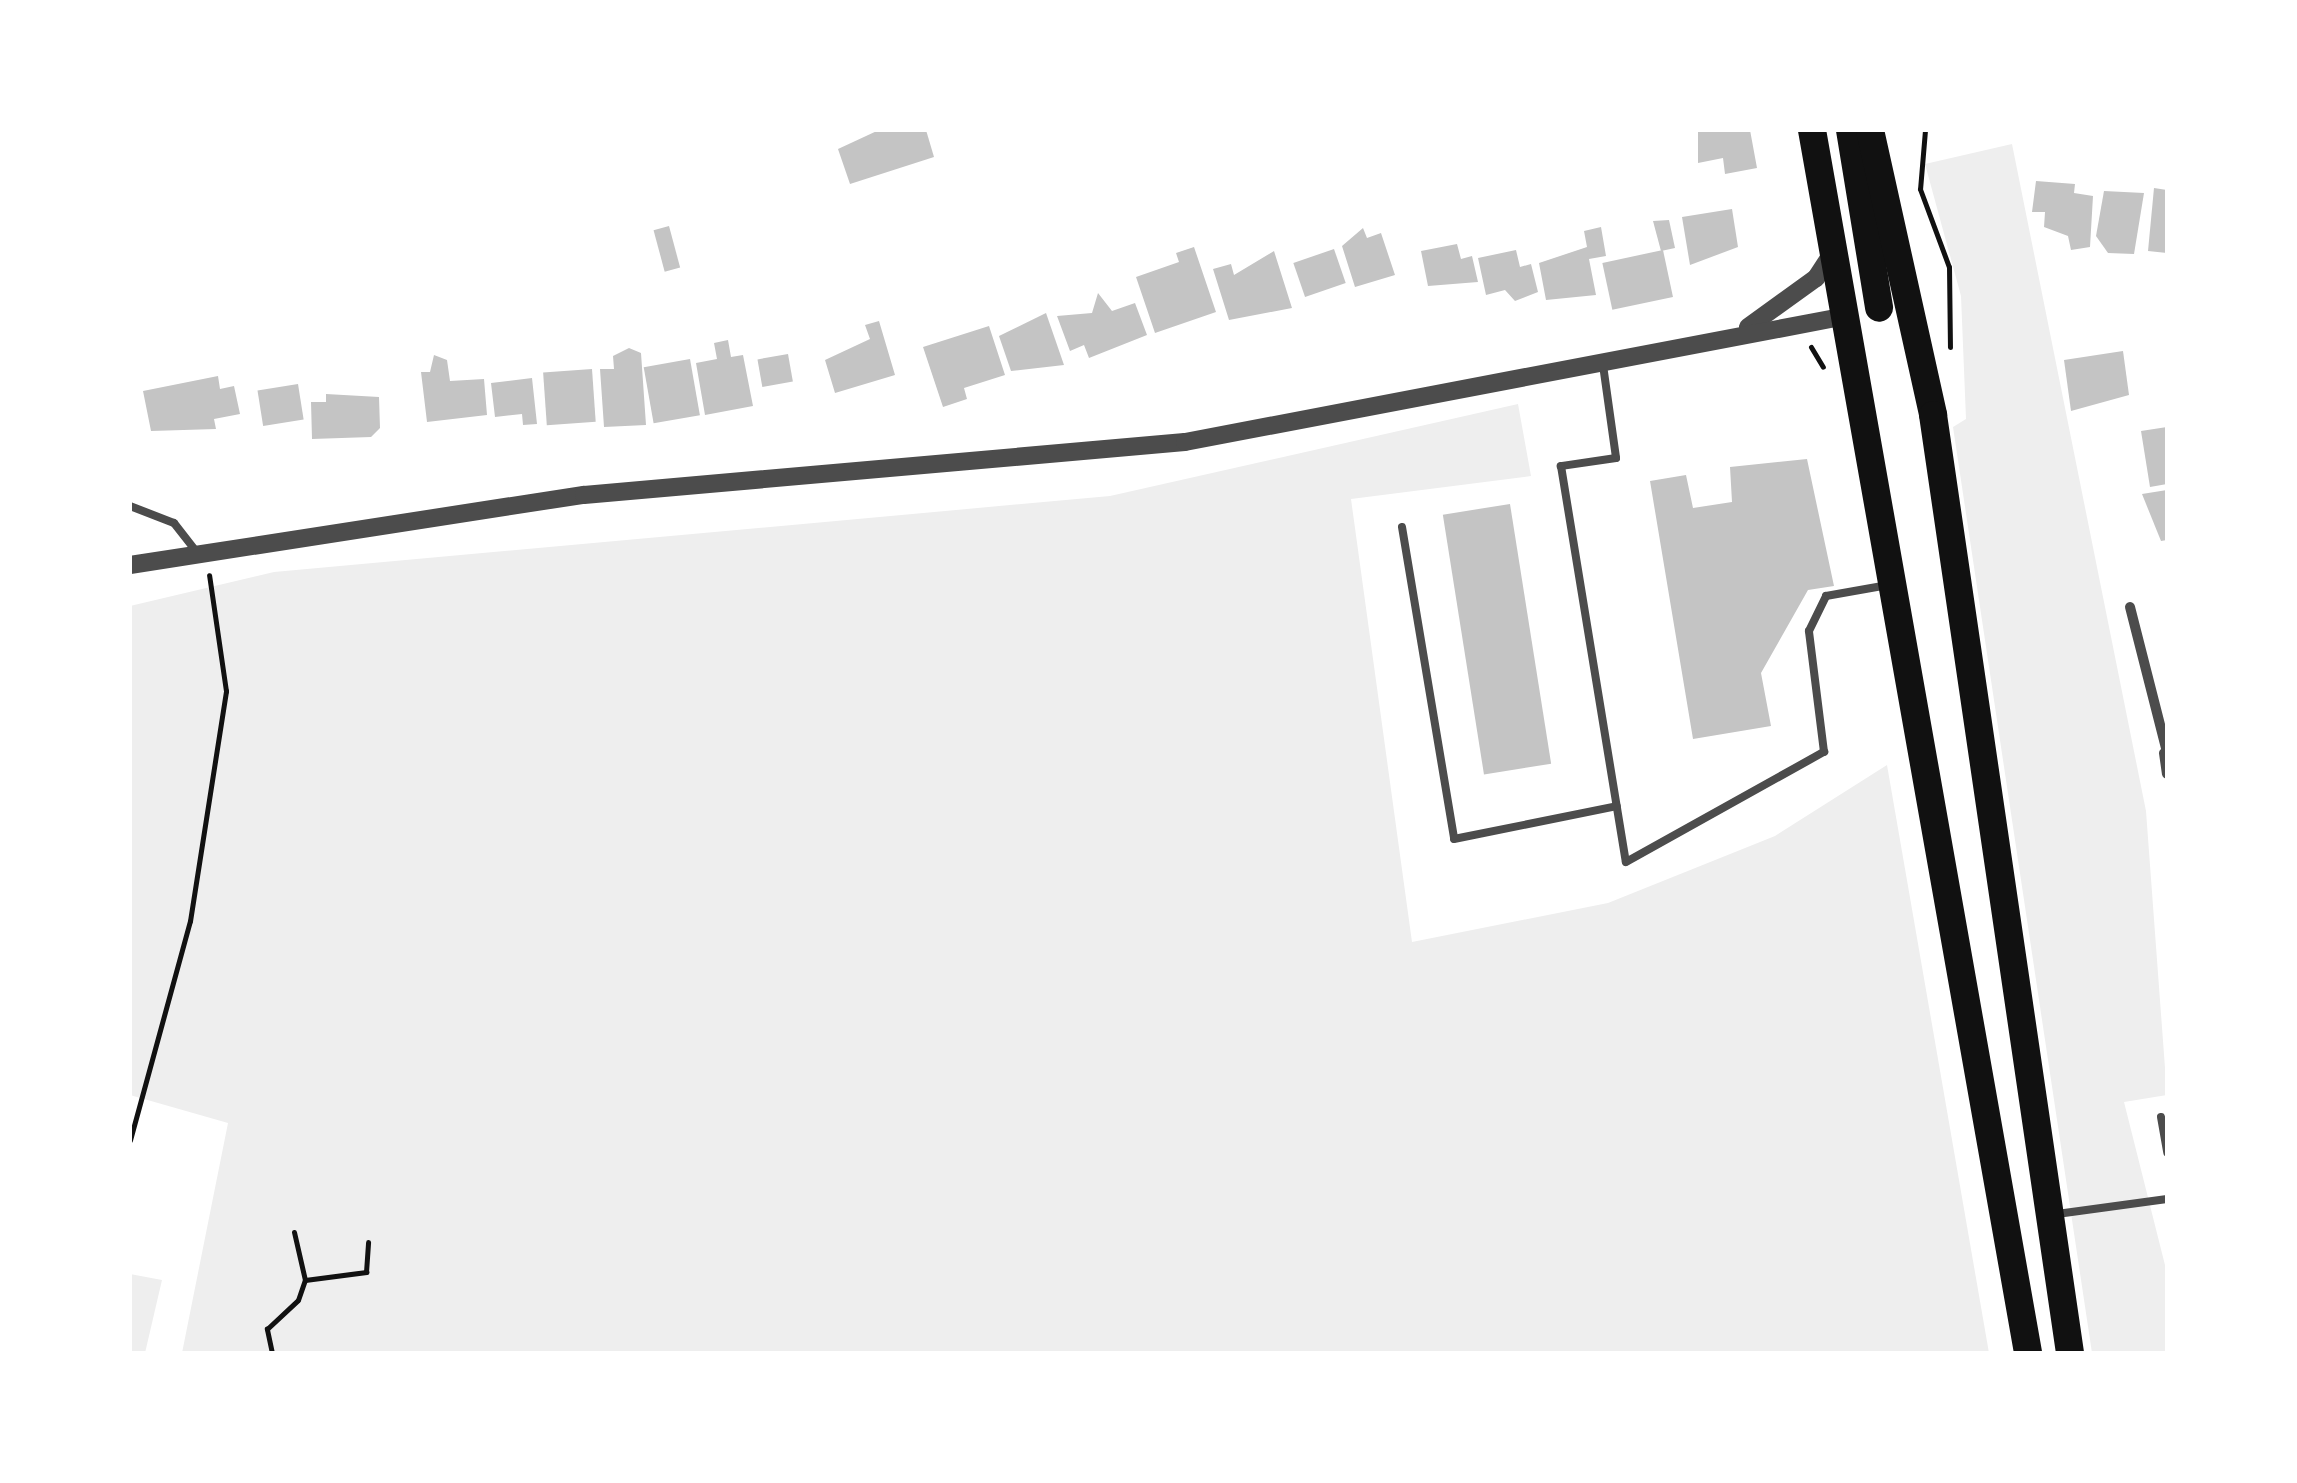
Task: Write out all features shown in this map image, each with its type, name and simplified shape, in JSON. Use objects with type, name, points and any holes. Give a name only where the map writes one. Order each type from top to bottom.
[{"type":"highway","points":[[1812,130],[2028,1353]]},
{"type":"highway","points":[[1850,130],[1879,308]]},
{"type":"highway","points":[[1870,130],[1911,302],[2070,1353]]},
{"type":"highway","points":[[1846,316],[1911,302]]},
{"type":"street","points":[[1743,330],[1816,278],[1834,250]]},
{"type":"street","points":[[130,566],[200,550],[584,496],[1185,442],[1743,330],[1846,316]]},
{"type":"street","points":[[2130,607],[2166,753],[2167,774]]},
{"type":"lane","points":[[1602,360],[1616,458],[1561,466],[1626,862],[1824,752],[1809,631],[1826,596],[1891,584]]},
{"type":"lane","points":[[130,506],[174,523],[200,550]]},
{"type":"lane","points":[[1402,527],[1454,840],[1617,806]]},
{"type":"lane","points":[[2161,1116],[2167,1152]]},
{"type":"lane","points":[[2048,1215],[2167,1200]]},
{"type":"path","points":[[1925,130],[1929,147],[1917,156],[1920,189],[1949,266],[1953,364]]},
{"type":"path","points":[[130,1140],[190,922],[226,690],[200,550]]},
{"type":"path","points":[[294,1232],[306,1280]]},
{"type":"path","points":[[272,1353],[267,1329],[306,1280],[366,1272],[368,1242]]},
{"type":"shaded area","points":[[2012,144],[2146,811],[2167,1095],[2124,1102],[2167,1273],[2167,1353],[2092,1353],[1953,427],[1966,419],[1961,296],[1925,164]]},
{"type":"shaded area","points":[[1518,404],[1531,476],[1351,499],[1412,942],[1608,903],[1775,836],[1887,765],[1989,1353],[182,1353],[228,1123],[130,1095],[130,606],[274,572],[1110,496]]},
{"type":"shaded area","points":[[130,1274],[162,1280],[145,1353],[130,1353]]},
{"type":"building","points":[[879,130],[926,130],[934,157],[850,184],[838,149]]},
{"type":"building","points":[[1698,130],[1750,130],[1757,168],[1725,174],[1723,158],[1698,163]]},
{"type":"building","points":[[2036,181],[2075,184],[2074,193],[2093,196],[2090,247],[2071,250],[2068,236],[2044,227],[2045,212],[2032,212]]},
{"type":"building","points":[[2154,188],[2167,190],[2167,253],[2148,251]]},
{"type":"building","points":[[2104,191],[2144,193],[2134,254],[2108,253],[2096,236]]},
{"type":"building","points":[[1732,209],[1738,247],[1690,265],[1682,217]]},
{"type":"building","points":[[1669,220],[1675,248],[1661,251],[1653,221]]},
{"type":"building","points":[[669,226],[680,268],[665,272],[654,230]]},
{"type":"building","points":[[1601,227],[1606,256],[1589,259],[1596,295],[1546,300],[1539,263],[1587,247],[1584,231]]},
{"type":"building","points":[[1363,228],[1367,238],[1381,233],[1395,275],[1355,287],[1342,246]]},
{"type":"building","points":[[1457,244],[1461,259],[1472,256],[1478,282],[1428,286],[1421,251]]},
{"type":"building","points":[[1194,247],[1216,312],[1155,333],[1136,277],[1179,262],[1176,253]]},
{"type":"building","points":[[1334,249],[1346,283],[1305,297],[1293,263]]},
{"type":"building","points":[[1516,250],[1520,267],[1531,264],[1538,292],[1515,301],[1505,290],[1486,295],[1478,258]]},
{"type":"building","points":[[1663,250],[1673,297],[1612,310],[1602,263]]},
{"type":"building","points":[[1274,251],[1292,308],[1229,320],[1213,269],[1231,264],[1234,275]]},
{"type":"building","points":[[1098,293],[1112,311],[1135,303],[1147,335],[1089,358],[1084,345],[1070,351],[1057,316],[1092,313]]},
{"type":"building","points":[[1046,313],[1064,365],[1011,371],[999,336]]},
{"type":"building","points":[[879,321],[895,375],[835,393],[825,360],[870,339],[865,325]]},
{"type":"building","points":[[989,326],[1005,375],[964,388],[967,399],[943,407],[923,347]]},
{"type":"building","points":[[728,340],[731,357],[743,355],[753,406],[705,415],[696,363],[717,359],[714,343]]},
{"type":"building","points":[[629,348],[641,353],[646,425],[604,427],[600,369],[614,369],[613,356]]},
{"type":"building","points":[[2123,351],[2129,395],[2071,411],[2064,360]]},
{"type":"building","points":[[788,354],[793,382],[762,387],[757,359]]},
{"type":"building","points":[[434,355],[447,360],[450,381],[484,379],[487,415],[427,422],[421,372],[430,372]]},
{"type":"building","points":[[690,359],[700,415],[654,423],[644,367]]},
{"type":"building","points":[[592,369],[596,422],[547,425],[543,372]]},
{"type":"building","points":[[218,376],[220,389],[234,386],[240,414],[214,419],[216,429],[151,431],[143,391]]},
{"type":"building","points":[[532,378],[537,424],[523,425],[522,414],[495,417],[491,383]]},
{"type":"building","points":[[298,384],[304,420],[263,426],[258,390]]},
{"type":"building","points":[[326,394],[379,397],[380,428],[371,437],[312,439],[311,402],[326,402]]},
{"type":"building","points":[[2167,427],[2167,484],[2150,487],[2141,431]]},
{"type":"building","points":[[1807,459],[1834,586],[1808,590],[1761,673],[1771,726],[1693,739],[1650,481],[1686,475],[1693,508],[1732,502],[1730,467]]},
{"type":"building","points":[[2167,490],[2167,540],[2161,541],[2142,494]]},
{"type":"building","points":[[1510,504],[1551,764],[1484,774],[1443,515]]}]
